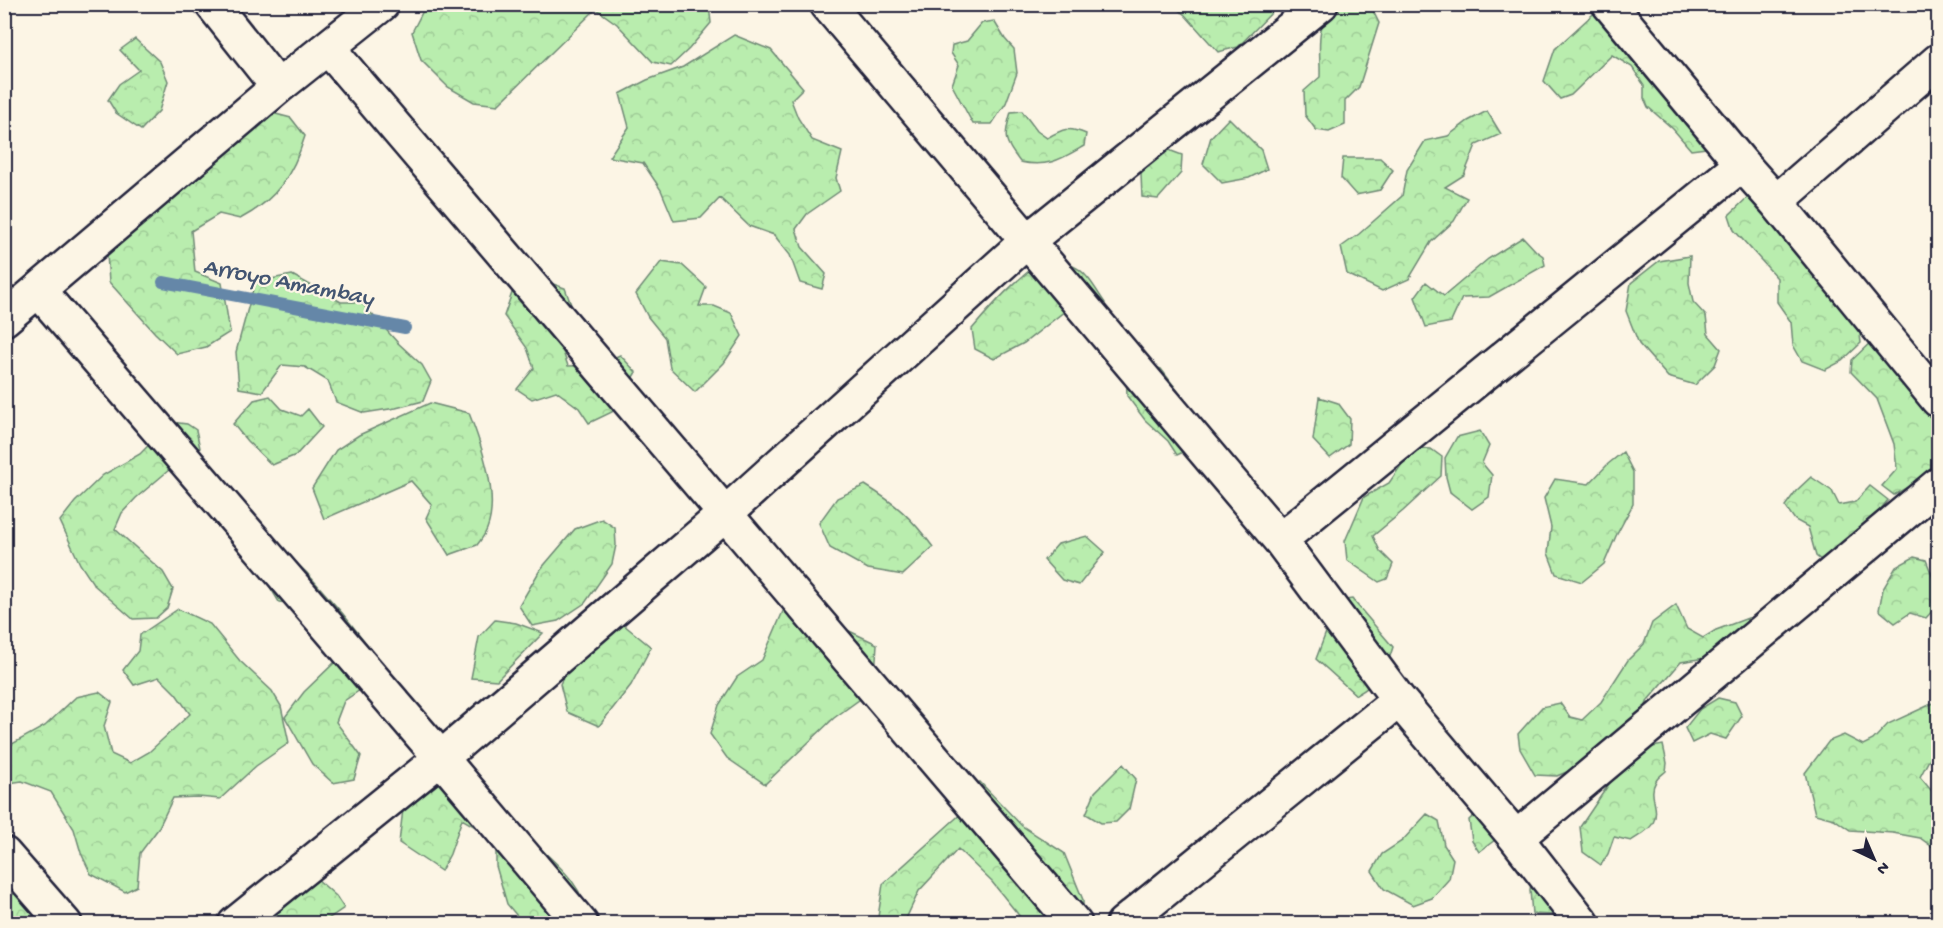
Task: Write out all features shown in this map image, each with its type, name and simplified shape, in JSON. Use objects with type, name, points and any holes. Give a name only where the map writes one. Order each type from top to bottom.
[{"type":"street","points":[[212,4],[278,87]]},
{"type":"street","points":[[4,319],[278,87],[382,4]]},
{"type":"street","points":[[827,4],[1280,540],[1400,700],[1516,838],[1583,924]]},
{"type":"street","points":[[1609,4],[1776,202],[1938,400]]},
{"type":"street","points":[[236,924],[441,758],[726,513],[1026,242],[1308,8]]},
{"type":"street","points":[[328,48],[1076,924]]},
{"type":"street","points":[[1776,202],[1938,61]]},
{"type":"street","points":[[1280,540],[1742,164]]},
{"type":"street","points":[[39,291],[581,924]]},
{"type":"street","points":[[1516,838],[1938,485]]},
{"type":"street","points":[[1123,924],[1400,700]]},
{"type":"street","points":[[4,854],[65,924]]},
{"type":"green space","points":[[426,5],[709,5],[711,23],[671,66],[653,62],[617,24],[596,9],[498,105],[474,102],[448,87],[421,60],[412,32]]},
{"type":"green space","points":[[1172,5],[1279,5],[1238,47],[1218,52],[1185,15]]},
{"type":"green space","points":[[1336,5],[1370,5],[1379,23],[1359,87],[1345,101],[1345,125],[1329,132],[1316,130],[1305,115],[1304,91],[1320,77],[1321,29],[1329,12]]},
{"type":"green space","points":[[1603,5],[1716,127],[1706,148],[1691,150],[1673,129],[1648,107],[1644,98],[1644,85],[1632,67],[1612,55],[1571,95],[1560,99],[1544,81],[1555,49]]},
{"type":"green space","points":[[994,21],[1014,49],[1017,73],[1006,103],[992,124],[973,124],[952,85],[959,65],[951,53],[952,45],[967,41],[982,23]]},
{"type":"green space","points":[[734,35],[771,50],[803,88],[791,100],[798,118],[812,140],[842,152],[836,178],[840,191],[807,214],[796,229],[802,247],[826,274],[822,289],[800,283],[790,255],[774,235],[749,226],[720,198],[701,218],[674,221],[661,190],[643,163],[609,157],[629,127],[620,94],[647,80],[683,67]]},
{"type":"green space","points":[[135,39],[160,62],[168,81],[159,111],[141,130],[116,113],[108,100],[119,84],[139,70],[120,50]]},
{"type":"green space","points":[[1022,111],[1037,131],[1047,138],[1066,130],[1086,134],[1084,146],[1046,163],[1020,162],[1008,144],[1006,134],[1011,112]]},
{"type":"green space","points":[[1487,111],[1501,134],[1476,145],[1464,175],[1445,187],[1467,198],[1454,221],[1431,242],[1409,279],[1382,291],[1347,274],[1341,247],[1402,196],[1407,170],[1425,141],[1448,136],[1468,121]]},
{"type":"green space","points":[[268,112],[291,118],[305,136],[300,150],[282,185],[264,204],[240,219],[219,214],[191,231],[195,272],[222,283],[230,332],[206,347],[177,354],[109,282],[107,254],[129,220]]},
{"type":"green space","points":[[1229,118],[1261,150],[1267,169],[1249,178],[1222,183],[1203,164],[1211,137]]},
{"type":"green space","points":[[1166,149],[1182,155],[1181,173],[1158,199],[1142,197],[1141,174],[1148,152]]},
{"type":"green space","points":[[1343,158],[1380,158],[1393,170],[1380,190],[1356,195],[1341,178]]},
{"type":"green space","points":[[1750,195],[1858,317],[1861,343],[1842,361],[1825,370],[1802,361],[1793,345],[1791,322],[1777,302],[1777,278],[1734,230],[1729,215]]},
{"type":"green space","points":[[1523,237],[1543,256],[1545,265],[1489,297],[1462,298],[1451,322],[1426,327],[1415,297],[1426,282],[1444,296],[1488,259]]},
{"type":"green space","points":[[1690,256],[1689,283],[1693,302],[1706,316],[1708,334],[1721,349],[1715,365],[1695,385],[1668,377],[1639,344],[1626,311],[1631,283],[1659,261]]},
{"type":"green space","points":[[1045,259],[1075,267],[1087,277],[1105,303],[1094,322],[1074,304],[1024,343],[994,359],[975,349],[972,329],[1006,291]]},
{"type":"green space","points":[[661,262],[682,265],[706,287],[699,306],[714,306],[731,313],[742,336],[724,363],[695,392],[670,368],[665,338],[648,317],[636,294]]},
{"type":"green space","points":[[292,275],[341,302],[361,302],[398,343],[422,365],[431,381],[423,401],[364,413],[336,402],[328,381],[305,367],[282,365],[262,392],[239,388],[236,352],[255,282]]},
{"type":"green space","points":[[536,278],[565,288],[574,313],[561,346],[568,366],[598,365],[620,355],[636,372],[612,412],[589,423],[579,408],[556,391],[532,399],[517,389],[534,368],[527,348],[504,316],[513,290]]},
{"type":"green space","points":[[1875,338],[1938,391],[1938,466],[1894,495],[1882,486],[1897,469],[1894,444],[1877,399],[1851,372],[1852,360]]},
{"type":"green space","points":[[1137,361],[1161,369],[1197,416],[1194,447],[1177,455],[1168,441],[1145,420],[1127,396],[1126,368]]},
{"type":"green space","points":[[270,396],[282,409],[301,416],[308,409],[322,427],[296,455],[272,465],[233,424],[254,400]]},
{"type":"green space","points":[[1319,397],[1338,403],[1350,419],[1349,444],[1330,458],[1313,440]]},
{"type":"green space","points":[[430,403],[469,413],[479,440],[487,470],[491,501],[487,529],[477,545],[449,555],[426,518],[432,505],[411,481],[324,519],[312,488],[336,450],[359,435]]},
{"type":"green space","points":[[171,422],[187,424],[196,430],[200,448],[136,498],[122,513],[115,529],[163,572],[173,589],[167,608],[156,618],[133,619],[94,585],[80,564],[60,521],[75,502],[103,475],[140,454]]},
{"type":"green space","points":[[1480,431],[1489,446],[1482,463],[1492,475],[1489,497],[1472,509],[1450,492],[1445,458],[1457,437]]},
{"type":"green space","points":[[1413,448],[1431,449],[1442,457],[1441,476],[1373,536],[1380,551],[1393,564],[1387,579],[1379,582],[1347,560],[1345,541],[1364,497],[1389,483]]},
{"type":"green space","points":[[1623,452],[1633,472],[1633,504],[1604,564],[1582,582],[1556,574],[1548,553],[1551,527],[1544,498],[1555,479],[1589,484]]},
{"type":"green space","points":[[1811,477],[1832,491],[1839,505],[1855,502],[1870,486],[1888,500],[1865,528],[1828,566],[1816,556],[1808,527],[1795,520],[1785,506],[1796,491]]},
{"type":"green space","points":[[865,485],[886,498],[902,512],[933,547],[903,575],[868,569],[830,548],[819,523],[837,498]]},
{"type":"green space","points":[[602,519],[615,528],[616,545],[612,564],[585,603],[558,621],[532,626],[519,606],[540,570],[575,529]]},
{"type":"green space","points":[[1087,536],[1105,552],[1079,585],[1062,580],[1044,560],[1058,544]]},
{"type":"green space","points":[[282,549],[307,573],[343,614],[370,648],[375,659],[371,675],[360,690],[344,701],[336,722],[361,756],[354,779],[333,783],[312,764],[285,717],[304,692],[336,661],[302,604],[279,602],[264,577]]},
{"type":"green space","points":[[1914,557],[1926,560],[1936,585],[1935,608],[1926,618],[1910,613],[1895,623],[1879,610],[1883,589],[1896,567]]},
{"type":"green space","points":[[808,595],[845,629],[877,644],[874,689],[834,718],[765,784],[727,758],[710,734],[719,705],[737,677],[762,660],[784,609]]},
{"type":"green space","points":[[1352,599],[1393,647],[1380,676],[1356,695],[1316,659],[1328,627],[1332,602]]},
{"type":"green space","points":[[1676,605],[1687,629],[1703,638],[1716,630],[1748,618],[1741,637],[1723,655],[1681,662],[1648,700],[1640,721],[1581,766],[1557,776],[1535,775],[1520,749],[1518,734],[1542,707],[1560,703],[1570,717],[1582,720],[1601,702],[1628,660],[1644,644],[1652,623]]},
{"type":"green space","points":[[178,609],[210,624],[240,661],[272,691],[281,706],[289,743],[256,766],[220,799],[173,798],[158,829],[140,853],[137,886],[125,892],[91,874],[81,853],[74,829],[51,792],[22,781],[9,783],[5,775],[5,753],[12,744],[45,726],[76,697],[99,692],[112,702],[104,726],[111,754],[130,763],[149,752],[190,714],[176,694],[159,677],[134,685],[123,670],[138,651],[140,635]]},
{"type":"green space","points":[[495,620],[516,623],[543,633],[497,680],[471,678],[479,637]]},
{"type":"green space","points":[[624,625],[651,647],[631,685],[599,726],[567,712],[560,684],[580,643]]},
{"type":"green space","points":[[1718,698],[1735,702],[1742,716],[1726,739],[1710,734],[1692,743],[1685,728],[1700,709]]},
{"type":"green space","points":[[1938,701],[1938,761],[1930,758],[1920,777],[1936,796],[1938,851],[1920,838],[1893,833],[1850,830],[1834,819],[1815,814],[1805,773],[1829,741],[1844,735],[1863,745],[1873,740],[1888,724]]},
{"type":"green space","points":[[1663,745],[1667,763],[1666,771],[1654,786],[1653,797],[1656,812],[1653,823],[1631,841],[1614,837],[1601,865],[1583,852],[1580,827],[1615,775],[1647,748]]},
{"type":"green space","points":[[1123,764],[1136,779],[1129,809],[1116,822],[1101,823],[1086,814],[1095,792]]},
{"type":"green space","points":[[463,765],[512,820],[572,881],[586,907],[589,923],[523,923],[507,904],[496,866],[496,848],[479,829],[462,819],[450,854],[441,871],[399,843],[403,809],[433,783]]},
{"type":"green space","points":[[980,782],[1022,826],[1064,853],[1083,900],[1081,923],[1025,923],[992,882],[958,849],[919,891],[904,923],[877,924],[883,884],[964,811],[963,789]]},
{"type":"green space","points":[[1505,800],[1527,820],[1557,893],[1554,915],[1532,914],[1530,890],[1532,877],[1499,837],[1479,852],[1472,841],[1469,820],[1483,807]]},
{"type":"green space","points":[[1427,814],[1439,821],[1444,845],[1453,859],[1449,879],[1432,898],[1413,905],[1384,889],[1372,871],[1382,854],[1402,841]]},
{"type":"green space","points":[[316,878],[336,896],[344,908],[322,923],[264,924],[268,910]]},
{"type":"green space","points":[[40,886],[45,923],[5,924],[5,900],[10,895]]},
{"type":"waterway","name":"Arroyo Amambay","points":[[163,282],[405,328]]}]
